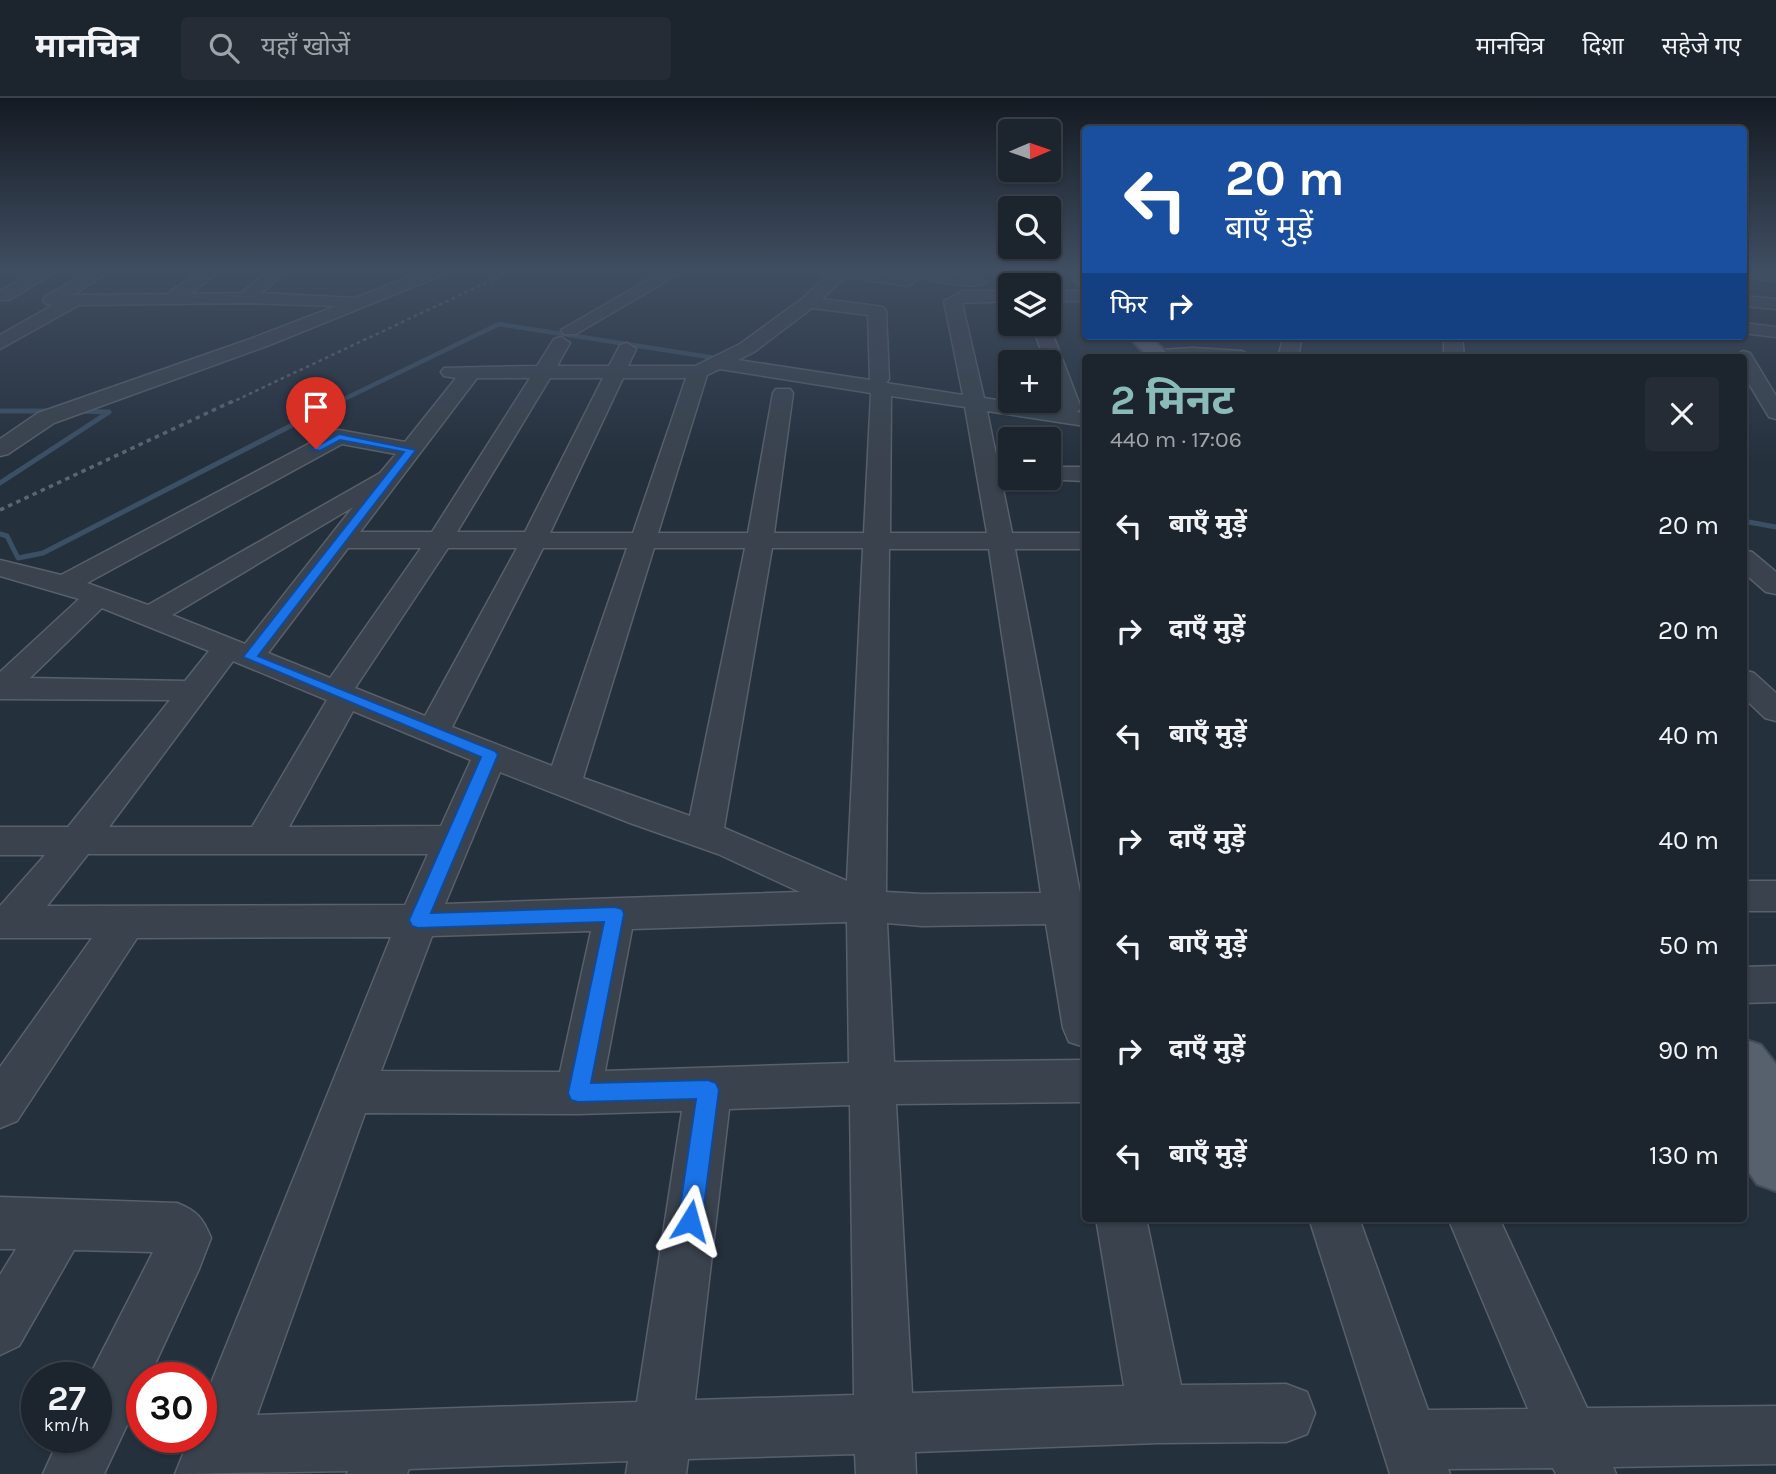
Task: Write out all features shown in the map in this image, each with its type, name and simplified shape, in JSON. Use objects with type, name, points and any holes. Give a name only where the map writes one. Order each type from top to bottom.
[{"type":"main road","points":[[1142,340],[1157,354]]},
{"type":"main road","points":[[1760,1092],[1776,1165]]},
{"type":"street","points":[[0,343],[15,334]]},
{"type":"street","points":[[0,449],[46,418],[276,334]]},
{"type":"street","points":[[262,840],[341,694],[565,337],[570,334]]},
{"type":"street","points":[[564,783],[645,540],[726,360],[764,334]]},
{"type":"street","points":[[871,334],[876,376],[875,540],[866,906],[886,1448]]},
{"type":"street","points":[[960,334],[975,399],[998,469]]},
{"type":"street","points":[[1733,340],[1744,354]]},
{"type":"street","points":[[1169,354],[1197,345],[1230,354]]},
{"type":"street","points":[[433,732],[534,540],[627,349]]},
{"type":"street","points":[[726,360],[876,376],[975,399],[1080,413]]},
{"type":"street","points":[[6,922],[78,841],[192,691],[239,652],[342,540],[411,450],[461,372],[615,372],[726,360],[839,362]]},
{"type":"street","points":[[1750,361],[1774,407]]},
{"type":"street","points":[[1061,363],[1075,362]]},
{"type":"street","points":[[1061,375],[1080,413]]},
{"type":"street","points":[[704,835],[760,540],[783,393]]},
{"type":"street","points":[[975,399],[998,399]]},
{"type":"street","points":[[1061,409],[1080,413]]},
{"type":"street","points":[[64,584],[339,437],[411,450]]},
{"type":"street","points":[[1061,474],[1082,474]]},
{"type":"street","points":[[150,616],[377,481],[389,479]]},
{"type":"street","points":[[1000,490],[1001,540],[1040,759],[1074,908],[1082,995]]},
{"type":"street","points":[[342,540],[1082,541]]},
{"type":"street","points":[[1753,565],[1776,586]]},
{"type":"street","points":[[0,568],[64,584],[150,616],[490,755],[731,844],[866,906]]},
{"type":"street","points":[[1,688],[97,597]]},
{"type":"street","points":[[1747,683],[1773,705]]},
{"type":"street","points":[[1,688],[192,691]]},
{"type":"street","points":[[490,755],[418,920],[211,1460],[886,1448],[1158,1414],[1286,1413]]},
{"type":"street","points":[[0,841],[454,840]]},
{"type":"street","points":[[1747,896],[1776,896]]},
{"type":"street","points":[[6,922],[418,920],[866,906],[922,910],[1074,908]]},
{"type":"street","points":[[578,1093],[615,914]]},
{"type":"street","points":[[0,1106],[126,921]]},
{"type":"street","points":[[1747,985],[1776,984]]},
{"type":"street","points":[[350,1092],[578,1093],[874,1083],[1082,1081]]},
{"type":"street","points":[[659,1452],[708,1090]]},
{"type":"street","points":[[1122,1222],[1158,1414]]},
{"type":"street","points":[[1335,1222],[1414,1457],[1578,1456],[1776,1435]]},
{"type":"street","points":[[1475,1222],[1578,1456]]},
{"type":"street","points":[[0,1223],[163,1227],[177,1229],[185,1238],[112,1393]]},
{"type":"street","points":[[0,1326],[59,1226]]},
{"type":"street","points":[[73,1474],[83,1453]]},
{"type":"waterway","points":[[336,403],[478,334]]},
{"type":"waterway","points":[[564,334],[722,359]]},
{"type":"waterway","points":[[0,534],[7,536],[18,558],[43,553],[339,401]]},
{"type":"waterway","points":[[0,411],[54,411]]},
{"type":"waterway","points":[[0,483],[109,412],[77,411]]},
{"type":"waterway","points":[[1747,522],[1776,527]]},
{"type":"railway","points":[[230,403],[376,334]]},
{"type":"railway","points":[[0,510],[233,401]]},
{"type":"route","points":[[316,449],[339,437],[411,450],[250,657],[490,755],[418,920],[615,914],[578,1093],[708,1090],[690,1221]]}]
